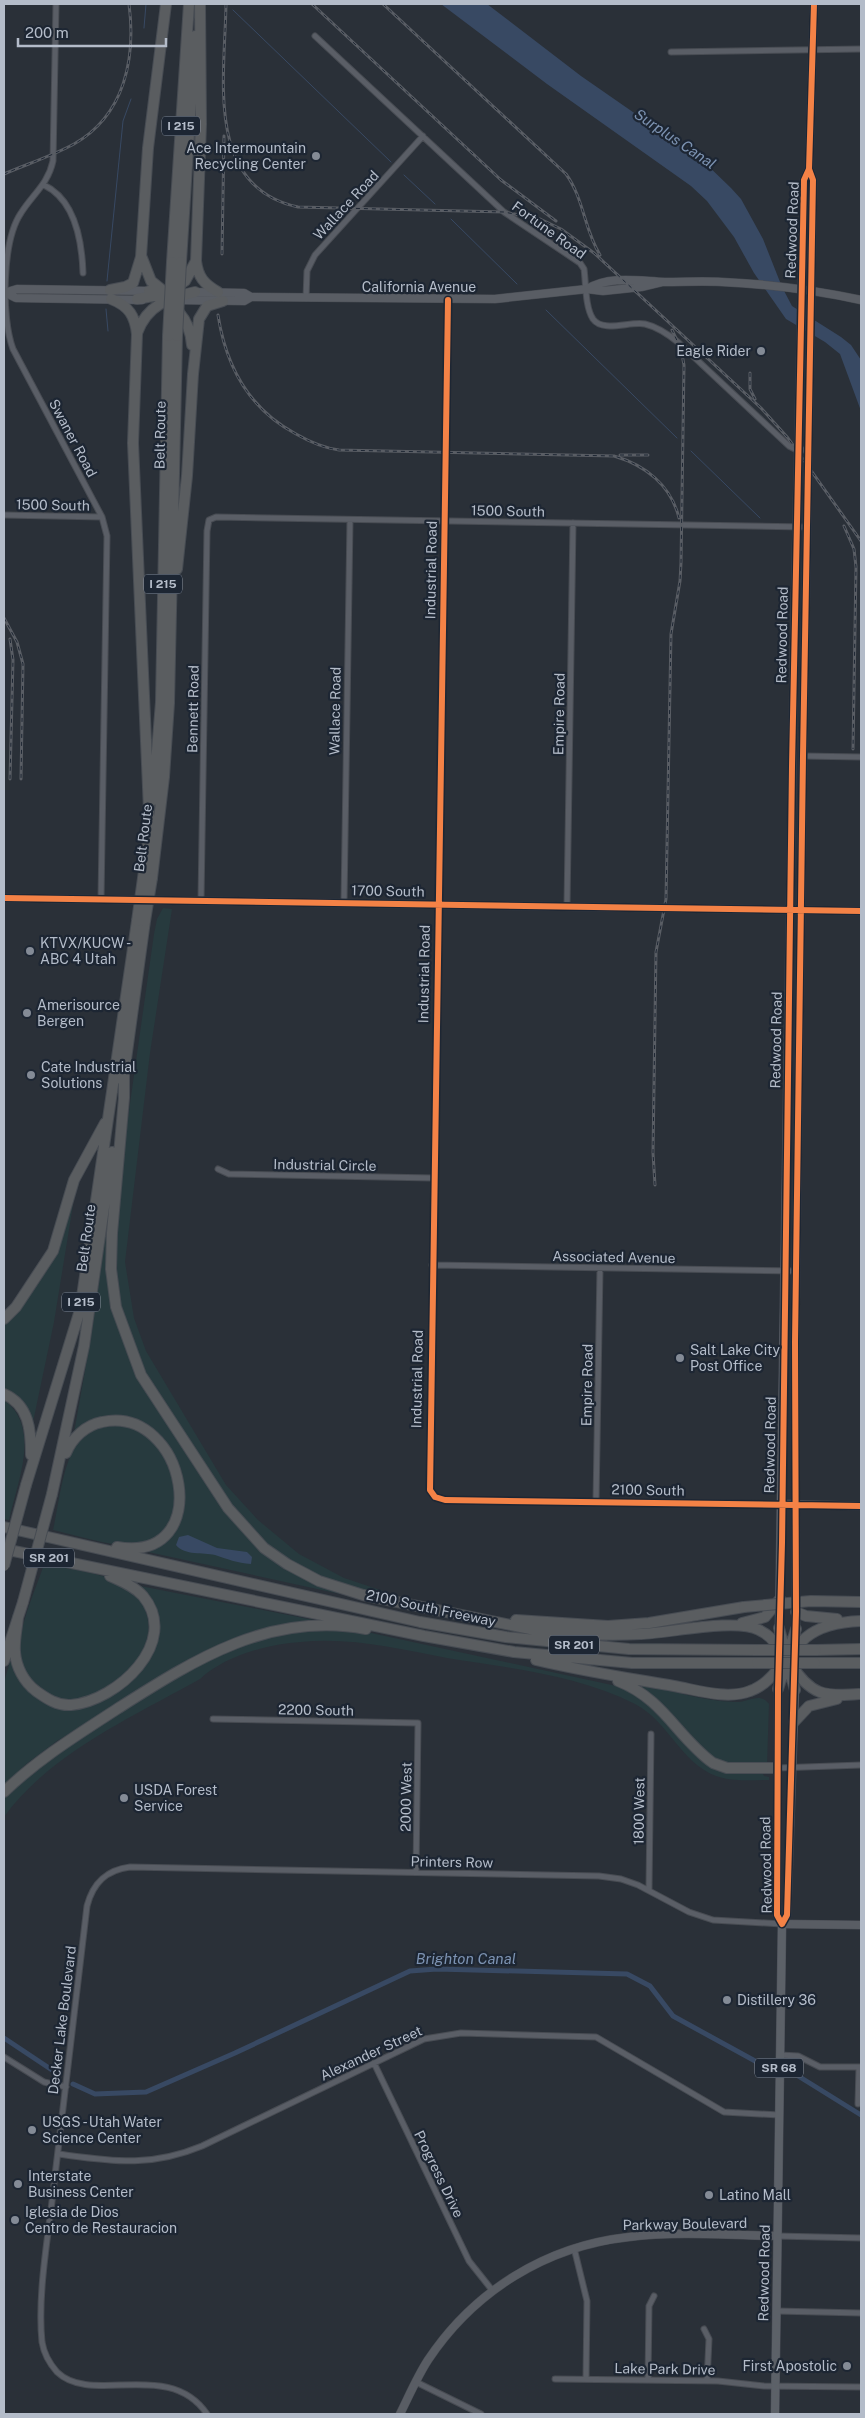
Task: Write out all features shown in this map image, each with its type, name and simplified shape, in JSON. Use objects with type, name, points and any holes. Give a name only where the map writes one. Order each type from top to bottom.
[{"type":"highway","points":[[150,833],[133,443],[137,334],[136,322],[131,311],[110,295],[133,283],[141,257],[148,148],[166,4]]},
{"type":"highway","name":"Belt Route","points":[[148,878],[161,702],[172,336],[189,4]]},
{"type":"highway","points":[[171,620],[186,484],[193,374],[200,314],[220,296],[203,281],[198,273],[196,261],[201,124],[199,4]]},
{"type":"highway","name":"Belt Route","points":[[176,262],[199,4]]},
{"type":"highway","points":[[141,257],[146,273],[182,315],[189,328],[192,341],[193,374]]},
{"type":"highway","points":[[137,334],[150,310],[163,294],[185,281],[196,261]]},
{"type":"highway","points":[[137,299],[163,294],[195,292]]},
{"type":"highway","points":[[163,294],[185,300]]},
{"type":"highway","name":"Belt Route","points":[[4,1566],[32,1462],[51,1407],[80,1310],[165,763],[171,620],[172,336]]},
{"type":"highway","name":"Belt Route","points":[[4,1660],[23,1602],[53,1489],[84,1346],[124,1074],[141,921]]},
{"type":"highway","points":[[124,1074],[124,1098],[112,1234],[111,1269],[116,1307],[141,1375],[228,1508],[264,1548],[303,1574],[337,1588],[540,1631]]},
{"type":"highway","points":[[4,1319],[20,1301],[53,1251],[74,1180],[110,1113]]},
{"type":"highway","points":[[4,1394],[23,1408],[27,1416],[32,1462]]},
{"type":"highway","points":[[37,1534],[126,1549],[143,1547],[166,1535],[176,1522],[179,1488],[171,1461],[164,1447],[156,1438],[135,1424],[112,1420],[98,1422],[78,1434],[70,1444],[53,1489]]},
{"type":"highway","name":"2100 South Freeway","points":[[4,1526],[392,1615],[506,1637],[629,1649],[861,1649]]},
{"type":"highway","name":"2100 South Freeway","points":[[4,1549],[424,1636],[535,1654],[599,1661],[677,1664],[861,1663]]},
{"type":"highway","points":[[18,1618],[15,1643],[17,1664],[28,1685],[48,1700],[71,1705],[116,1688],[129,1677],[148,1651],[155,1632],[154,1619],[144,1596],[137,1590],[93,1568]]},
{"type":"highway","points":[[392,1615],[432,1617],[540,1631],[628,1634],[721,1626],[765,1617],[780,1599]]},
{"type":"highway","points":[[434,1610],[583,1626],[632,1625],[774,1604],[861,1602]]},
{"type":"highway","points":[[796,1612],[806,1616],[861,1621]]},
{"type":"highway","points":[[471,1645],[596,1674],[734,1694],[755,1689],[788,1661],[810,1634],[823,1626],[838,1622],[861,1621]]},
{"type":"highway","points":[[721,1626],[755,1628],[769,1636],[805,1683],[820,1693],[831,1696],[860,1694]]},
{"type":"highway","points":[[4,1792],[26,1770],[58,1746],[184,1668],[235,1642],[272,1632],[307,1627],[358,1628],[388,1634],[424,1636]]},
{"type":"highway","points":[[779,1628],[795,1690]]},
{"type":"highway","points":[[778,1690],[796,1629]]},
{"type":"highway","points":[[596,1674],[627,1685],[652,1701],[714,1763],[727,1768],[777,1768]]},
{"type":"highway","points":[[794,1722],[804,1709],[812,1704],[860,1694]]},
{"type":"main road","name":"Redwood Road","points":[[778,1647],[782,1504],[796,526],[804,180],[809,169],[814,4]]},
{"type":"main road","name":"Redwood Road","points":[[796,1629],[796,1271],[809,343],[814,180],[809,169]]},
{"type":"main road","name":"Redwood Road","points":[[778,1690],[777,1916],[782,1924]]},
{"type":"main road","name":"Redwood Road","points":[[774,2414],[782,1924],[787,1915],[795,1690]]},
{"type":"street","name":"Swaner Road","points":[[56,4],[54,153],[50,172],[44,185],[21,211],[10,236],[5,293],[6,325],[13,349],[102,517],[107,536],[102,899]]},
{"type":"street","name":"Fortune Road","points":[[315,36],[512,218],[578,261],[584,269],[590,313],[595,322],[606,326],[643,324],[666,333],[789,446],[799,450]]},
{"type":"street","points":[[671,52],[739,52],[812,48],[861,49]]},
{"type":"street","name":"Wallace Road","points":[[306,298],[307,270],[315,256],[423,136]]},
{"type":"street","points":[[44,185],[59,194],[71,216],[81,245],[83,273]]},
{"type":"street","name":"California Avenue","points":[[185,300],[244,293],[251,297],[448,300],[516,298],[586,289],[602,291],[641,287],[662,282],[742,283],[802,289],[861,300]]},
{"type":"street","points":[[5,293],[16,289],[110,295],[163,294]]},
{"type":"street","name":"California Avenue","points":[[195,292],[220,296]]},
{"type":"street","points":[[110,295],[137,299]]},
{"type":"street","name":"Industrial Road","points":[[435,1498],[430,1490],[428,1479],[448,300]]},
{"type":"street","points":[[799,450],[808,450]]},
{"type":"street","name":"1500 South","points":[[4,515],[102,517]]},
{"type":"street","name":"1500 South","points":[[209,520],[216,517],[806,527]]},
{"type":"street","name":"Bennett Road","points":[[202,900],[206,540],[209,520]]},
{"type":"street","name":"Wallace Road","points":[[344,902],[350,520]]},
{"type":"street","name":"Empire Road","points":[[567,906],[573,523]]},
{"type":"street","points":[[803,756],[861,757]]},
{"type":"street","name":"1700 South","points":[[4,898],[861,911]]},
{"type":"street","name":"Industrial Circle","points":[[218,1169],[229,1174],[433,1178]]},
{"type":"street","name":"Associated Avenue","points":[[432,1265],[796,1271]]},
{"type":"street","name":"Empire Road","points":[[596,1502],[600,1268]]},
{"type":"street","name":"2100 South","points":[[435,1498],[450,1500],[861,1506]]},
{"type":"street","name":"2200 South","points":[[213,1720],[418,1723]]},
{"type":"street","name":"2000 West","points":[[416,1872],[418,1723]]},
{"type":"street","name":"1800 West","points":[[649,1889],[651,1734]]},
{"type":"street","points":[[777,1768],[861,1765]]},
{"type":"street","name":"Printers Row","points":[[111,1871],[137,1868],[600,1876],[621,1879],[649,1889],[684,1910],[713,1920],[782,1924]]},
{"type":"street","name":"Decker Lake Boulevard","points":[[111,1871],[97,1883],[90,1894],[87,1906],[43,2289],[42,2341],[47,2359],[59,2374],[76,2382],[152,2385],[172,2388],[194,2400],[207,2414]]},
{"type":"street","points":[[782,1924],[861,1925]]},
{"type":"street","name":"Alexander Street","points":[[58,2154],[133,2162],[157,2160],[178,2155],[424,2039],[452,2034],[589,2036],[604,2040],[617,2047],[724,2112],[779,2115]]},
{"type":"street","points":[[780,2055],[798,2056],[808,2061],[829,2066],[860,2067],[858,2104]]},
{"type":"street","points":[[4,2057],[44,2082],[66,2087]]},
{"type":"street","name":"Progress Drive","points":[[374,2063],[469,2261],[492,2290]]},
{"type":"street","name":"Parkway Boulevard","points":[[400,2414],[427,2362],[450,2331],[492,2290],[526,2269],[574,2248],[641,2235],[777,2236]]},
{"type":"street","points":[[777,2236],[861,2238]]},
{"type":"street","points":[[574,2248],[586,2297],[586,2379]]},
{"type":"street","points":[[648,2380],[649,2306],[654,2296]]},
{"type":"street","points":[[776,2311],[861,2312]]},
{"type":"street","points":[[704,2329],[709,2339],[707,2381]]},
{"type":"street","name":"Lake Park Drive","points":[[555,2379],[707,2381],[775,2386],[861,2387]]},
{"type":"street","points":[[416,2382],[481,2414]]},
{"type":"green space","points":[[163,908],[172,909],[150,1053],[125,1262],[134,1318],[146,1351],[226,1485],[258,1520],[299,1554],[344,1578],[386,1592],[386,1594],[338,1584],[304,1569],[270,1548],[229,1507],[135,1358],[113,1279],[122,1160],[154,934],[157,919]]},
{"type":"green space","points":[[70,1204],[73,1205],[54,1322],[33,1422],[4,1393],[4,1320],[35,1283]]},
{"type":"green space","points":[[108,1214],[108,1273],[117,1325],[137,1373],[154,1403],[221,1505],[249,1537],[265,1552],[296,1575],[340,1594],[139,1550],[157,1542],[182,1500],[161,1440],[151,1429],[139,1422],[121,1418],[105,1419],[74,1433],[92,1331]]},
{"type":"green space","points":[[4,1400],[15,1412],[22,1425],[24,1440],[21,1473],[9,1520],[4,1519]]},
{"type":"green space","points":[[111,1423],[135,1428],[147,1434],[166,1461],[172,1476],[175,1493],[174,1508],[169,1522],[159,1534],[144,1543],[135,1545],[112,1544],[53,1530],[64,1476],[73,1450],[80,1439],[89,1431]]},
{"type":"green space","points":[[44,1564],[88,1572],[120,1583],[128,1588],[144,1608],[148,1630],[142,1652],[128,1671],[109,1687],[87,1698],[64,1701],[44,1696],[21,1671],[19,1646],[25,1617]]},
{"type":"green space","points":[[135,1585],[329,1623],[290,1626],[179,1667],[57,1741],[25,1765],[4,1786],[4,1682],[10,1662],[13,1663],[21,1682],[28,1691],[44,1702],[67,1708],[130,1677],[156,1629]]},
{"type":"green space","points":[[341,1630],[371,1633],[621,1687],[643,1699],[705,1763],[726,1772],[763,1774],[769,1777],[769,1780],[729,1779],[716,1776],[704,1770],[693,1762],[647,1711],[613,1694],[590,1686],[519,1669],[357,1642],[320,1641],[274,1645],[247,1653],[222,1664],[200,1679],[121,1722],[68,1755],[23,1794],[4,1817],[4,1794],[54,1750],[220,1651],[288,1632]]},
{"type":"green space","points":[[636,1683],[722,1701],[740,1702],[757,1698],[765,1700],[769,1704],[767,1765],[736,1765],[713,1760],[635,1686]]},
{"type":"water","points":[[441,4],[487,4],[581,76],[702,160],[731,188],[741,199],[763,239],[782,287],[792,306],[841,337],[851,345],[861,360],[861,411],[840,354],[825,342],[786,319],[754,273],[734,237],[707,201],[691,186],[547,84]]},
{"type":"water","points":[[188,1535],[217,1548],[247,1552],[252,1557],[251,1564],[210,1554],[184,1551],[176,1545],[179,1537]]},
{"type":"waterway","points":[[144,28],[146,4]]},
{"type":"waterway","points":[[233,10],[391,162]]},
{"type":"waterway","points":[[107,281],[123,121],[131,99]]},
{"type":"waterway","points":[[404,175],[435,204]]},
{"type":"waterway","points":[[451,219],[517,284]]},
{"type":"waterway","points":[[106,309],[108,331]]},
{"type":"waterway","points":[[546,310],[677,438]]},
{"type":"waterway","points":[[691,451],[760,518]]},
{"type":"waterway","name":"Brighton Canal","points":[[73,2084],[95,2094],[146,2092],[235,2053],[410,1971],[437,1969],[627,1974],[650,1986],[673,2016],[766,2067]]},
{"type":"waterway","name":"Brighton Canal","points":[[4,2038],[58,2074]]},
{"type":"waterway","name":"Brighton Canal","points":[[795,2074],[861,2115]]},
{"type":"railway","points":[[4,174],[74,144],[91,132],[105,117],[116,101],[128,64],[131,45],[129,4]]},
{"type":"railway","points":[[226,4],[224,63],[226,125],[234,153],[247,177],[268,195],[298,207],[504,212],[540,219],[561,229],[594,253],[761,408],[788,438],[861,541]]},
{"type":"railway","points":[[312,4],[501,180],[556,221]]},
{"type":"railway","points":[[383,4],[566,174],[577,194],[590,235],[600,255]]},
{"type":"railway","points":[[222,254],[224,136]]},
{"type":"railway","points":[[218,315],[227,352],[242,385],[265,412],[279,424],[312,442],[339,450],[614,456],[636,465],[655,478],[670,496],[679,518]]},
{"type":"railway","points":[[655,1185],[653,1153],[656,952],[666,899],[671,634],[680,581],[681,563],[684,365],[681,349],[672,330]]},
{"type":"railway","points":[[750,373],[750,389],[755,399]]},
{"type":"railway","points":[[620,455],[648,455]]},
{"type":"railway","points":[[844,526],[854,549],[856,567],[853,749]]},
{"type":"railway","points":[[4,618],[17,642],[23,664],[21,779]]},
{"type":"railway","points":[[10,639],[13,660],[10,779]]},
{"type":"cycle path","points":[[809,169],[804,180],[792,766],[782,1543],[778,1689],[777,1915],[782,1924],[787,1915],[796,1612],[795,1342],[813,180],[809,169],[814,4]]},
{"type":"cycle path","points":[[448,300],[430,1490],[435,1497],[445,1500],[861,1506]]},
{"type":"cycle path","points":[[4,898],[861,911]]},
{"type":"place","name":"Ace Intermountain Recycling Center","points":[[316,156]]},
{"type":"place","name":"Eagle Rider","points":[[761,351]]},
{"type":"place","name":"KTVX/KUCW - ABC 4 Utah","points":[[30,951]]},
{"type":"place","name":"Amerisource Bergen","points":[[27,1013]]},
{"type":"place","name":"Cate Industrial Solutions","points":[[31,1075]]},
{"type":"place","name":"Salt Lake City Post Office","points":[[680,1358]]},
{"type":"place","name":"USDA Forest Service","points":[[124,1798]]},
{"type":"place","name":"Distillery 36","points":[[727,2000]]},
{"type":"place","name":"USGS - Utah Water Science Center","points":[[32,2130]]},
{"type":"place","name":"Interstate Business Center","points":[[18,2184]]},
{"type":"place","name":"Latino Mall","points":[[709,2195]]},
{"type":"place","name":"Iglesia de Dios Centro de Restauracion","points":[[15,2220]]},
{"type":"place","name":"First Apostolic","points":[[847,2366]]},
{"type":"water label","name":"Surplus Canal","points":[[675,139]]}]
